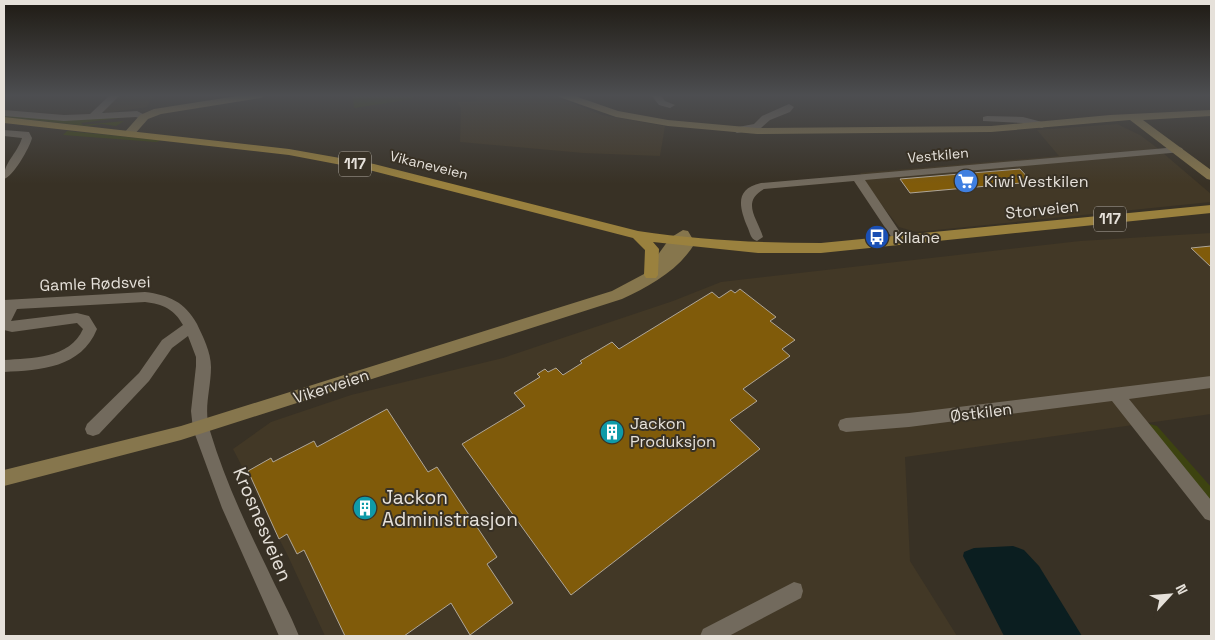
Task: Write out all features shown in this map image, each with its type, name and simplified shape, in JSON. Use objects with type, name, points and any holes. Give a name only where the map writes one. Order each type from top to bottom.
[{"type":"main road","name":"Vikaneveien","points":[[47,125],[279,151],[333,160],[374,168],[638,235],[682,239]]},
{"type":"main road","name":"Storveien","points":[[682,239],[758,248],[845,247],[876,242],[1211,209]]},
{"type":"main road","name":"Vikaneveien","points":[[576,219],[682,239]]},
{"type":"main road","points":[[638,235],[652,248],[651,275]]},
{"type":"street","points":[[129,134],[137,125]]},
{"type":"street","points":[[686,125],[737,130],[942,131],[991,130],[1042,125]]},
{"type":"street","points":[[737,130],[758,125]]},
{"type":"street","points":[[1144,125],[1211,176]]},
{"type":"street","points":[[4,133],[21,133],[25,134],[27,138],[26,145],[4,176]]},
{"type":"street","name":"Vestkilen","points":[[756,237],[745,207],[745,198],[748,193],[755,189],[771,184],[1178,150]]},
{"type":"street","points":[[857,178],[900,241]]},
{"type":"street","name":"Vikerveien","points":[[4,478],[200,427],[610,298],[636,287],[651,275],[665,268],[683,252],[682,239]]},
{"type":"street","name":"Gamle Rødsvei","points":[[8,305],[129,297],[157,298],[174,303],[191,328],[203,357],[198,408],[200,427]]},
{"type":"street","points":[[4,366],[31,364],[60,358],[79,347],[90,329],[84,320],[77,318],[12,327],[6,325],[4,321],[8,305]]},
{"type":"street","points":[[93,429],[152,368],[167,344],[191,328]]},
{"type":"street","name":"Østkilen","points":[[846,424],[909,420],[1211,382]]},
{"type":"street","points":[[1116,394],[1211,513]]},
{"type":"street","name":"Krosnesveien","points":[[200,427],[223,487],[289,636]]},
{"type":"street","points":[[710,636],[794,591]]},
{"type":"shaded area","points":[[461,125],[665,126],[660,156],[583,153],[460,142]]},
{"type":"shaded area","points":[[1119,125],[1140,135],[1156,147],[1211,194],[1211,202],[916,232],[899,227],[860,173],[1059,156],[1037,130]]},
{"type":"shaded area","points":[[1211,233],[1211,414],[905,457],[910,561],[957,636],[325,636],[288,556],[233,449],[271,422],[351,395],[503,358],[673,301],[721,282],[1080,241]]},
{"type":"shaded area","points":[[1013,546],[1024,550],[1039,566],[1082,636],[1004,636],[963,556],[964,552],[974,548]]},
{"type":"green space","points":[[67,131],[159,140],[160,141],[63,135]]},
{"type":"green space","points":[[1146,423],[1157,426],[1211,487],[1211,505]]},
{"type":"building","name":"Kiwi Vestkilen","points":[[1020,169],[1032,182],[910,193],[900,179]]},
{"type":"building","points":[[1211,246],[1211,267],[1191,248]]},
{"type":"building","name":"Jackon Produksjon","points":[[740,289],[776,317],[770,321],[795,340],[782,349],[790,356],[743,389],[757,401],[730,420],[760,449],[571,595],[462,444],[525,406],[514,393],[540,377],[537,374],[545,369],[548,372],[556,368],[563,375],[582,363],[580,361],[612,342],[619,349],[712,292],[719,298],[731,290],[735,293]]},
{"type":"building","name":"Jackon Administrasjon","points":[[387,409],[428,472],[437,467],[497,557],[487,564],[513,603],[470,635],[451,603],[404,636],[345,636],[304,550],[297,554],[287,534],[279,539],[248,471],[271,458],[273,462],[314,441],[317,447]]},
{"type":"place","name":"Kiwi Vestkilen","points":[[966,181]]},
{"type":"place","name":"Kilane","points":[[877,237]]},
{"type":"place","name":"Jackon Produksjon","points":[[612,432]]},
{"type":"place","name":"Jackon Administrasjon","points":[[365,508]]}]
